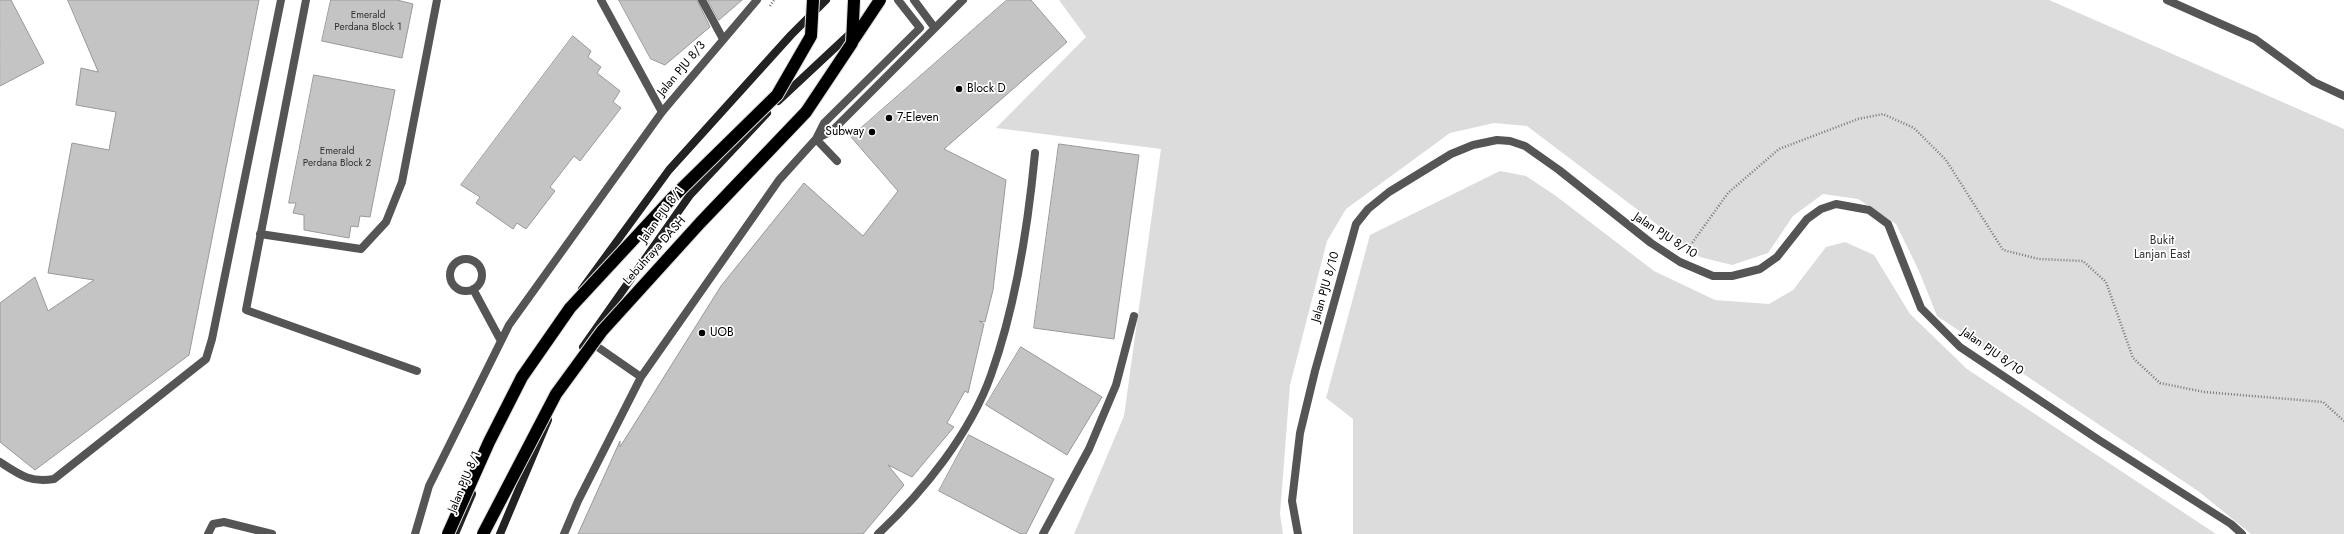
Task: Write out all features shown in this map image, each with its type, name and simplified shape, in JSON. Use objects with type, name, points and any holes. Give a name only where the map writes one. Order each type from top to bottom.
[{"type":"highway","points":[[852,43],[854,0]]},
{"type":"highway","name":"Lebuhraya DASH","points":[[483,534],[556,394],[602,332],[700,222],[806,112],[880,0]]},
{"type":"highway","name":"Lebuhraya DASH","points":[[448,534],[489,442],[522,377],[570,308],[672,198],[777,95],[811,36],[821,1]]},
{"type":"main road","name":"Jalan PJU 8/1","points":[[500,534],[574,360],[690,195],[784,95],[887,0]]},
{"type":"main road","name":"Jalan PJU 8/1","points":[[455,534],[515,395],[593,271],[669,170],[821,1]]},
{"type":"street","points":[[0,462],[25,478],[40,481],[54,479],[198,367],[206,359],[212,339],[281,0]]},
{"type":"street","points":[[306,0],[246,310],[416,371]]},
{"type":"street","points":[[260,234],[362,250],[386,222],[402,182],[437,0]]},
{"type":"street","name":"Jalan PJU 8/3","points":[[601,0],[662,112],[723,38],[757,0]]},
{"type":"street","points":[[702,0],[723,38]]},
{"type":"street","points":[[564,534],[578,501],[641,377],[779,180],[816,139],[824,124],[920,28],[898,0]]},
{"type":"street","points":[[914,0],[934,27]]},
{"type":"street","points":[[816,139],[832,131],[934,27],[963,0]]},
{"type":"street","points":[[2167,0],[2255,39],[2314,82],[2344,96]]},
{"type":"street","points":[[415,534],[429,486],[509,325],[662,112]]},
{"type":"street","points":[[816,139],[837,161]]},
{"type":"street","name":"Jalan PJU 8/10","points":[[1298,534],[1292,501],[1300,433],[1315,371],[1356,224],[1368,209],[1389,192],[1451,154],[1487,141],[1510,140],[1525,146],[1559,170],[1622,222],[1680,262],[1713,276],[1732,276],[1760,270],[1776,257],[1808,219],[1821,209],[1836,204],[1869,210],[1888,224],[1921,308],[1960,347],[2099,440],[2231,524],[2242,534]]},
{"type":"street","points":[[878,534],[902,511],[935,472],[966,425],[991,376],[1008,313],[1022,250],[1035,153]]},
{"type":"street","points":[[473,289],[501,341]]},
{"type":"street","points":[[1043,534],[1089,449],[1116,385],[1134,316]]},
{"type":"street","points":[[588,340],[641,377]]},
{"type":"street","points":[[208,534],[213,524],[224,522],[272,534]]},
{"type":"path","points":[[1680,262],[1695,237],[1728,193],[1779,149],[1858,119],[1883,114],[1914,128],[1946,160],[2003,250],[2039,259],[2083,261],[2106,282],[2133,358],[2160,383],[2204,392],[2323,402],[2344,420]]},
{"type":"green space","name":"Bukit Lanjan East","points":[[1059,0],[2049,0],[2344,129],[2344,534],[2251,534],[2198,491],[1937,316],[1919,271],[1896,224],[1858,199],[1823,194],[1793,216],[1768,253],[1732,265],[1700,257],[1527,126],[1494,123],[1450,133],[1346,209],[1327,241],[1290,385],[1280,514],[1283,534],[1074,534],[1124,416],[1161,149],[996,128],[1086,37]]},
{"type":"green space","points":[[1500,171],[1526,176],[1556,196],[1654,271],[1715,300],[1769,304],[1793,290],[1826,247],[1845,242],[1874,255],[1910,314],[1967,369],[2216,534],[1353,534],[1353,419],[1326,398],[1370,235]]},
{"type":"building","points":[[0,0],[11,0],[44,63],[0,86]]},
{"type":"building","points":[[68,0],[259,0],[189,355],[35,470],[0,442],[0,303],[35,277],[48,311],[94,280],[48,273],[72,143],[109,150],[116,112],[76,105],[81,68],[98,72]]},
{"type":"building","points":[[331,0],[397,0],[413,4],[402,58],[322,41]]},
{"type":"building","points":[[619,0],[697,0],[710,27],[665,65],[651,59]]},
{"type":"building","points":[[708,0],[742,0],[719,20]]},
{"type":"building","points":[[1007,0],[1031,0],[1067,42],[944,149],[1006,180],[993,290],[985,322],[979,321],[984,324],[968,393],[965,391],[947,423],[954,427],[912,477],[888,465],[904,485],[863,534],[578,534],[620,441],[620,447],[721,286],[804,183],[863,236],[898,191],[851,137]]},
{"type":"building","points":[[573,36],[591,51],[588,57],[601,67],[597,73],[620,91],[613,102],[621,108],[580,161],[574,156],[550,187],[555,191],[526,229],[517,223],[513,229],[476,203],[480,197],[461,185]]},
{"type":"building","points":[[314,75],[395,90],[370,217],[360,216],[358,227],[351,226],[349,238],[304,230],[304,215],[293,213],[296,203],[289,203]]},
{"type":"building","points":[[1059,144],[1139,155],[1114,339],[1034,328]]},
{"type":"building","points":[[1021,347],[1102,397],[1067,455],[986,405]]},
{"type":"building","points":[[969,435],[1054,479],[1026,534],[1021,534],[939,491]]},
{"type":"place","name":"Block D","points":[[959,89]]},
{"type":"place","name":"7-Eleven","points":[[889,118]]},
{"type":"place","name":"Subway","points":[[872,132]]},
{"type":"place","name":"UOB","points":[[702,333]]}]
